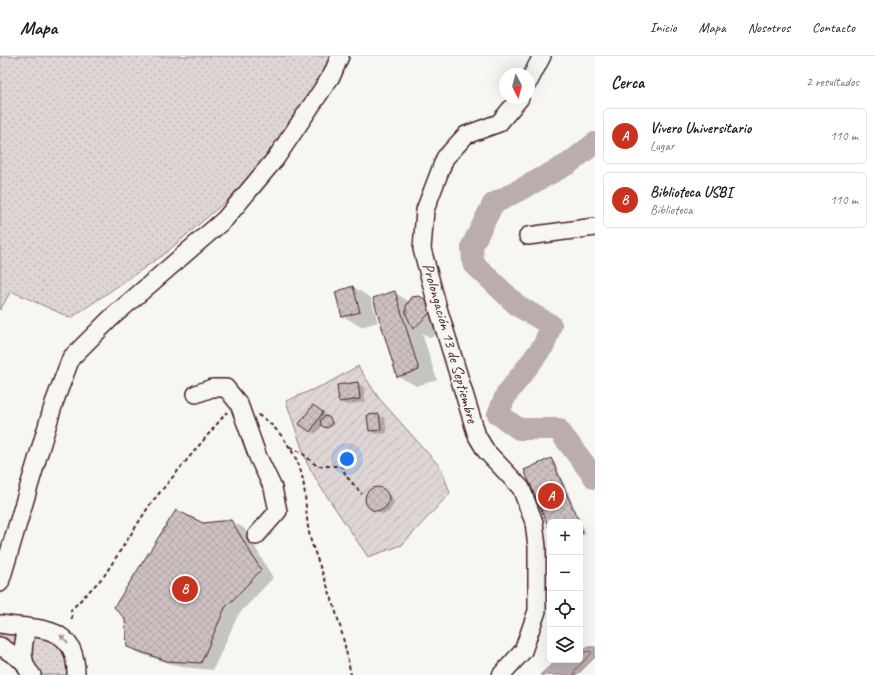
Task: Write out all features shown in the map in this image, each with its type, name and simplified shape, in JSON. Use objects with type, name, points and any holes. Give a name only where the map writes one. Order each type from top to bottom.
[{"type":"street","points":[[0,583],[54,403],[71,358],[111,318],[225,219],[276,158],[332,75],[340,56]]},
{"type":"street","points":[[535,69],[542,56]]},
{"type":"street","name":"Prolongación 13 de Septiembre","points":[[501,675],[523,651],[537,611],[537,547],[534,522],[520,488],[486,451],[477,436],[438,308],[422,249],[425,210],[445,158],[466,135],[499,123],[515,104]]},
{"type":"street","points":[[528,236],[595,227]]},
{"type":"street","points":[[196,394],[212,388],[226,388],[273,488],[278,511],[256,536]]},
{"type":"street","points":[[0,624],[47,630],[60,634],[71,646],[76,661],[76,675]]},
{"type":"street","points":[[27,628],[23,650],[28,668]]},
{"type":"street","points":[[0,646],[28,668]]},
{"type":"path","points":[[72,618],[71,610],[104,576],[152,503],[235,406],[264,418],[295,455],[302,473],[304,508],[311,540],[337,616],[351,675]]},
{"type":"path","points":[[289,446],[302,452],[317,466],[341,466],[362,494]]},
{"type":"shaded area","points":[[0,56],[344,56],[246,184],[163,255],[71,318],[11,291],[0,310]]},
{"type":"shaded area","points":[[358,366],[378,397],[441,468],[450,493],[402,545],[368,557],[320,486],[307,463],[286,401],[326,384]]},
{"type":"shaded area","points":[[0,629],[18,631],[16,649],[0,638]]},
{"type":"shaded area","points":[[46,635],[65,647],[68,675],[43,675],[33,662],[31,648],[35,637]]},
{"type":"water","points":[[595,647],[595,657],[577,675],[540,675],[554,663],[583,663],[583,649]]},
{"type":"building","points":[[353,286],[360,312],[342,317],[335,292]]},
{"type":"building","points":[[395,291],[419,370],[397,377],[373,298]]},
{"type":"building","points":[[419,296],[429,301],[431,307],[429,314],[413,329],[406,314],[406,306],[412,297]]},
{"type":"building","points":[[358,382],[360,399],[339,402],[337,385]]},
{"type":"building","points":[[313,405],[323,412],[310,432],[299,424]]},
{"type":"building","points":[[379,414],[381,430],[369,431],[367,415]]},
{"type":"building","points":[[326,416],[330,418],[332,422],[330,426],[326,428],[322,426],[320,422],[322,418]]},
{"type":"building","points":[[551,458],[578,519],[547,519],[547,523],[524,470]]},
{"type":"building","points":[[377,487],[385,491],[389,499],[385,507],[377,511],[369,507],[365,499],[369,491]]},
{"type":"building","points":[[176,510],[203,523],[231,520],[261,570],[225,608],[201,663],[167,661],[127,647],[125,619],[114,607]]},
{"type":"waterway","points":[[595,143],[568,164],[493,204],[472,246],[473,263],[518,306],[551,325],[544,345],[506,395],[498,414],[519,429],[558,429],[595,478]]},
{"type":"place","name":"Vivero Universitario","points":[[551,496]]},
{"type":"place","name":"Biblioteca USBI","points":[[185,589]]}]
